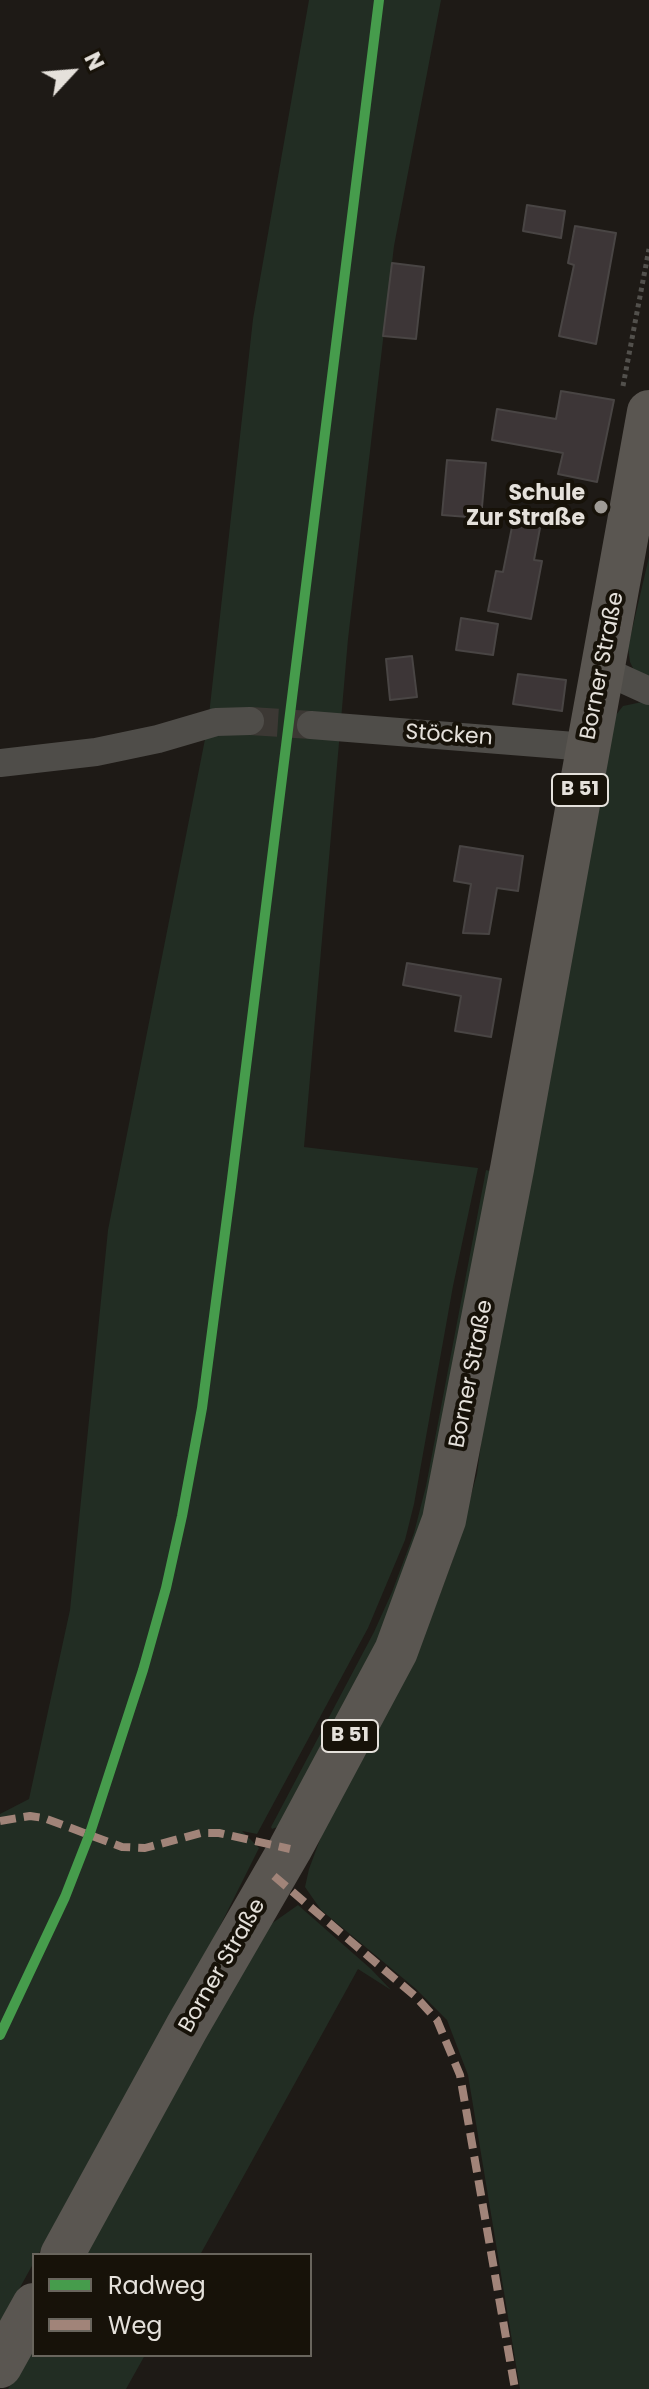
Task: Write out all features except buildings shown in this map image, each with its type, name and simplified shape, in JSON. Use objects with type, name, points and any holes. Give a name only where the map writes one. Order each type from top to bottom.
[{"type":"main road","name":"Borner Straße","points":[[63,2253],[187,2027],[290,1849],[396,1651],[444,1520],[603,670],[636,399]]},
{"type":"main road","points":[[0,2366],[32,2309]]},
{"type":"street","points":[[603,670],[649,691]]},
{"type":"street","points":[[0,763],[96,752],[158,739],[216,722],[250,721]]},
{"type":"street","name":"Stöcken","points":[[311,725],[587,747]]},
{"type":"path","points":[[636,399],[649,249]]},
{"type":"green space","points":[[309,0],[441,0],[394,246],[348,639],[304,1147],[478,1168],[405,1540],[368,1628],[257,1834],[242,1831],[259,1848],[214,1938],[39,2253],[32,2253],[32,2266],[0,2324],[0,1814],[29,1799],[70,1610],[108,1230],[208,724],[253,319]]},
{"type":"green space","points":[[649,557],[649,680],[635,672],[628,647]]},
{"type":"green space","points":[[649,703],[649,2389],[520,2389],[468,2075],[447,2020],[416,1989],[321,1910],[305,1887],[334,1802],[432,1615],[452,1562],[477,1474],[485,1412],[612,720],[623,706]]},
{"type":"green space","points":[[486,1170],[494,1172],[435,1487],[382,1638],[280,1826],[272,1829],[374,1632],[414,1533],[426,1486]]},
{"type":"green space","points":[[298,1905],[391,1990],[358,1969],[201,2253],[84,2253],[264,1929]]},
{"type":"green space","points":[[32,2346],[32,2357],[144,2357],[126,2389],[8,2389]]},
{"type":"tunnel","points":[[250,721],[311,725]]},
{"type":"marked path","points":[[0,1821],[30,1816],[44,1818],[122,1847],[145,1848],[201,1833],[219,1833],[290,1849]]},
{"type":"marked path","points":[[274,1876],[415,1996],[437,2020],[460,2075],[515,2389]]},
{"type":"cycle path","points":[[0,2035],[65,1897],[90,1833],[143,1670],[182,1516],[202,1408],[231,1187],[379,0]]},
{"type":"place","name":"Schule Zur Straße","points":[[601,507]]}]
